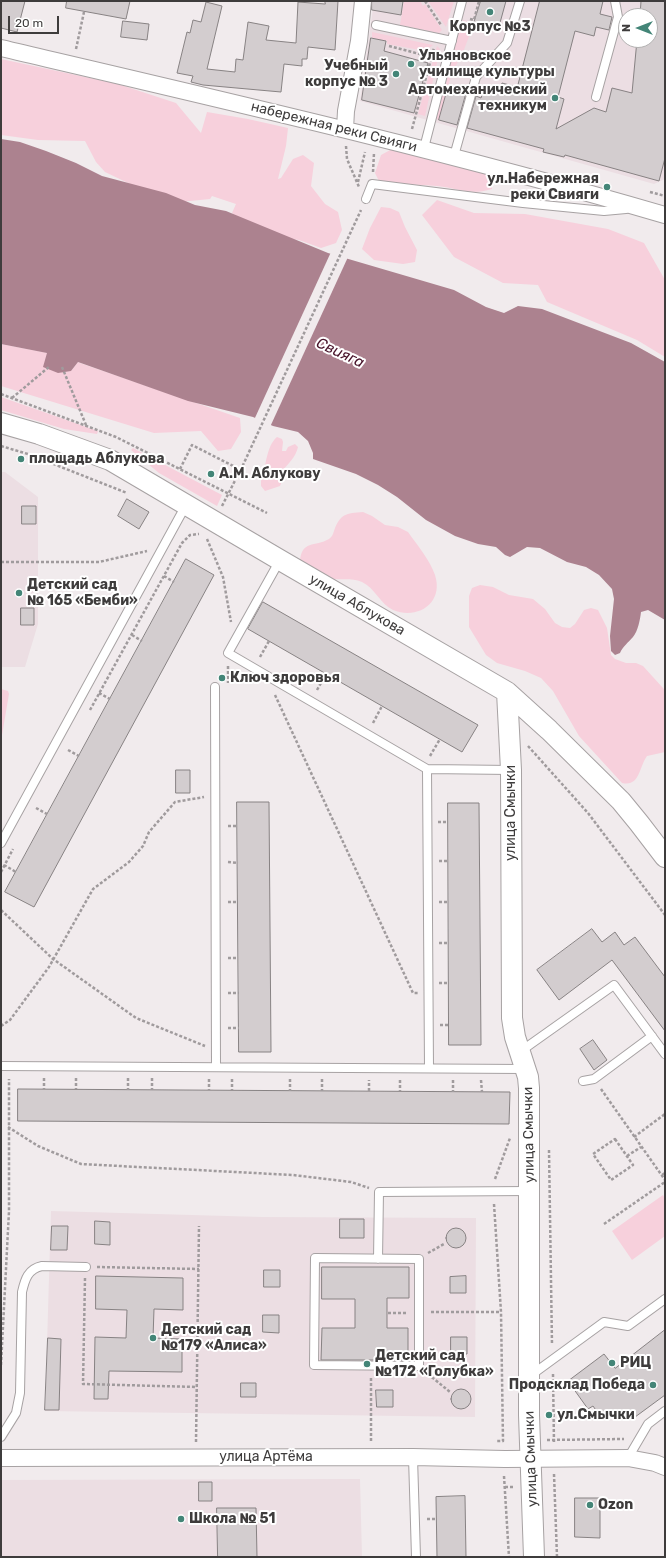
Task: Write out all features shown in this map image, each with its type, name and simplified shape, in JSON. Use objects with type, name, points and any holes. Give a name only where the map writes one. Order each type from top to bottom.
[{"type":"street","points":[[345,129],[346,111],[363,1]]},
{"type":"street","name":"набережная реки Свияги","points":[[1,48],[424,148],[665,216]]},
{"type":"street","name":"улица Аблукова","points":[[1,423],[39,434],[110,460],[187,505],[208,531],[280,560],[507,692],[549,730],[620,801],[665,857]]},
{"type":"street","name":"улица Смычки","points":[[507,692],[510,726],[511,770],[512,1018],[515,1037],[530,1088],[530,1376],[534,1557]]},
{"type":"street","name":"улица Артёма","points":[[1,1458],[628,1458],[655,1463],[665,1467]]},
{"type":"lane","points":[[424,148],[462,1]]},
{"type":"lane","points":[[454,156],[476,77],[507,43],[520,1]]},
{"type":"lane","points":[[596,97],[618,17],[615,1]]},
{"type":"lane","points":[[376,25],[452,41]]},
{"type":"lane","points":[[367,197],[372,184],[491,200],[604,211],[640,208]]},
{"type":"lane","points":[[1,843],[187,505]]},
{"type":"lane","points":[[280,560],[228,653],[427,769],[511,770]]},
{"type":"lane","points":[[215,687],[216,1067]]},
{"type":"lane","points":[[427,769],[429,1068]]},
{"type":"lane","points":[[5,1066],[429,1068],[523,1060],[614,985],[665,1054]]},
{"type":"lane","points":[[583,1081],[594,1079],[652,1036]]},
{"type":"lane","points":[[378,1259],[379,1192],[530,1192]]},
{"type":"lane","points":[[315,1258],[420,1259],[419,1366],[314,1365],[315,1258]]},
{"type":"lane","points":[[1,1437],[16,1413],[20,1393],[22,1292],[25,1281],[30,1272],[36,1267],[86,1267]]},
{"type":"lane","points":[[530,1376],[604,1322],[628,1326],[665,1299]]},
{"type":"lane","points":[[628,1458],[648,1424],[665,1411]]},
{"type":"lane","points":[[413,1457],[416,1557]]},
{"type":"path","points":[[425,1],[452,41]]},
{"type":"path","points":[[73,65],[84,12]]},
{"type":"path","points":[[412,129],[437,38]]},
{"type":"path","points":[[389,46],[431,57]]},
{"type":"path","points":[[234,642],[223,577],[208,531],[241,470],[367,197],[357,185],[347,159],[345,129]]},
{"type":"path","points":[[357,185],[365,149]]},
{"type":"path","points":[[372,184],[374,153]]},
{"type":"path","points":[[12,398],[50,366]]},
{"type":"path","points":[[62,367],[86,426]]},
{"type":"path","points":[[1,394],[116,437],[229,493],[267,514]]},
{"type":"path","points":[[180,469],[192,444],[241,470]]},
{"type":"path","points":[[1,446],[28,454],[130,494]]},
{"type":"path","points":[[89,712],[185,539],[194,534],[208,531]]},
{"type":"path","points":[[1,562],[99,562],[163,548]]},
{"type":"path","points":[[164,576],[174,582]]},
{"type":"path","points":[[131,635],[142,641]]},
{"type":"path","points":[[260,657],[269,641]]},
{"type":"path","points":[[317,690],[326,674]]},
{"type":"path","points":[[266,675],[413,993],[438,993],[438,976]]},
{"type":"path","points":[[99,694],[110,700]]},
{"type":"path","points":[[373,723],[382,706]]},
{"type":"path","points":[[510,726],[588,812],[665,915]]},
{"type":"path","points":[[430,756],[440,739]]},
{"type":"path","points":[[64,756],[71,744]]},
{"type":"path","points":[[68,750],[79,756]]},
{"type":"path","points":[[1,1026],[10,1020],[53,959],[93,889],[129,862],[143,846],[149,832],[175,802],[216,795]]},
{"type":"path","points":[[33,814],[40,802]]},
{"type":"path","points":[[36,808],[47,814]]},
{"type":"path","points":[[436,815],[436,822],[448,822]]},
{"type":"path","points":[[228,826],[237,826]]},
{"type":"path","points":[[1,872],[15,846]]},
{"type":"path","points":[[437,861],[448,861]]},
{"type":"path","points":[[228,862],[238,863]]},
{"type":"path","points":[[4,865],[16,872]]},
{"type":"path","points":[[228,902],[238,902]]},
{"type":"path","points":[[437,908],[437,902],[448,902]]},
{"type":"path","points":[[1,910],[53,959],[136,1018],[216,1051]]},
{"type":"path","points":[[438,936],[438,949]]},
{"type":"path","points":[[438,943],[449,943]]},
{"type":"path","points":[[228,958],[238,958]]},
{"type":"path","points":[[438,983],[449,983]]},
{"type":"path","points":[[228,993],[239,993]]},
{"type":"path","points":[[439,1032],[438,1025],[449,1025]]},
{"type":"path","points":[[228,1028],[239,1028]]},
{"type":"path","points":[[1,1365],[9,1211],[8,1127],[5,1066]]},
{"type":"path","points":[[44,1072],[44,1089]]},
{"type":"path","points":[[76,1072],[76,1089]]},
{"type":"path","points":[[128,1073],[128,1090]]},
{"type":"path","points":[[152,1073],[152,1090]]},
{"type":"path","points":[[208,1074],[208,1090]]},
{"type":"path","points":[[232,1074],[232,1090]]},
{"type":"path","points":[[290,1074],[290,1090]]},
{"type":"path","points":[[322,1075],[322,1091]]},
{"type":"path","points":[[369,1091],[370,1075]]},
{"type":"path","points":[[400,1076],[400,1091]]},
{"type":"path","points":[[453,1076],[453,1092]]},
{"type":"path","points":[[481,1076],[482,1092]]},
{"type":"path","points":[[594,1079],[665,1181],[604,1224]]},
{"type":"path","points":[[634,1137],[665,1114]]},
{"type":"path","points":[[8,1127],[38,1146],[81,1164],[293,1175],[351,1182],[379,1192]]},
{"type":"path","points":[[615,1139],[627,1156],[633,1165],[611,1180],[593,1154],[615,1139]]},
{"type":"path","points":[[549,1145],[554,1475],[557,1557]]},
{"type":"path","points":[[627,1156],[641,1147]]},
{"type":"path","points":[[196,1443],[199,1226]]},
{"type":"path","points":[[420,1259],[444,1244]]},
{"type":"path","points":[[197,1387],[83,1384],[86,1267],[199,1269]]},
{"type":"path","points":[[388,1313],[501,1312]]},
{"type":"path","points":[[371,1365],[371,1444]]},
{"type":"path","points":[[419,1366],[450,1392]]},
{"type":"path","points":[[554,1440],[639,1439]]},
{"type":"path","points":[[504,1471],[509,1557]]},
{"type":"path","points":[[554,1475],[562,1475]]},
{"type":"shaded area","name":"Автомеханический техникум","points":[[374,1],[641,1],[640,8],[618,8],[618,48],[647,48],[665,62],[665,179],[654,184],[360,101]]},
{"type":"shaded area","points":[[404,1],[420,1],[423,6],[425,4],[442,30],[439,33],[400,25]]},
{"type":"shaded area","points":[[428,1],[454,1],[446,27]]},
{"type":"shaded area","points":[[463,20],[474,23],[462,55],[452,72],[439,120],[436,119],[452,50]]},
{"type":"shaded area","points":[[372,32],[433,45],[428,49],[420,50],[387,44],[387,41],[372,38]]},
{"type":"shaded area","points":[[437,46],[440,49],[425,116],[418,114]]},
{"type":"shaded area","points":[[1,59],[118,84],[176,103],[201,133],[207,112],[288,128],[286,146],[278,179],[281,178],[293,159],[303,155],[314,163],[311,186],[325,204],[338,212],[342,230],[336,243],[321,248],[299,240],[267,236],[251,229],[232,213],[236,204],[212,196],[210,199],[170,203],[105,172],[96,162],[85,141],[38,140],[1,135]]},
{"type":"shaded area","points":[[392,149],[463,166],[486,174],[492,180],[492,189],[470,192],[437,186],[380,183],[375,173],[381,155]]},
{"type":"shaded area","points":[[437,200],[474,213],[525,214],[608,229],[644,243],[665,280],[665,357],[637,340],[547,302],[538,285],[503,283],[454,257],[422,215]]},
{"type":"shaded area","points":[[381,207],[390,208],[399,212],[417,250],[415,262],[403,264],[374,260],[362,249],[370,228]]},
{"type":"shaded area","points":[[1,344],[48,353],[71,371],[78,362],[240,418],[241,432],[231,449],[218,451],[201,431],[154,433],[1,386]]},
{"type":"shaded area","points":[[1,397],[98,431],[97,434],[64,429],[1,410]]},
{"type":"shaded area","points":[[277,437],[282,439],[282,451],[286,451],[288,447],[295,444],[298,447],[294,457],[281,472],[282,481],[280,486],[265,491],[261,486],[261,481],[268,451],[273,441]]},
{"type":"shaded area","points":[[133,448],[222,495],[217,506],[159,473],[131,450]]},
{"type":"shaded area","name":"Детский сад № 165 «Бемби»","points":[[1,472],[5,472],[38,497],[38,624],[25,667],[1,667]]},
{"type":"shaded area","points":[[363,512],[385,525],[398,527],[408,532],[423,553],[433,569],[437,585],[436,594],[427,607],[420,611],[411,613],[402,613],[393,610],[384,604],[367,585],[362,582],[325,577],[300,562],[303,550],[310,545],[330,538],[341,518],[348,514]]},
{"type":"shaded area","points":[[480,585],[493,587],[509,595],[533,599],[545,609],[555,623],[562,627],[570,628],[575,624],[584,610],[591,608],[598,610],[607,628],[611,655],[615,659],[626,663],[636,663],[643,666],[665,691],[665,752],[647,756],[636,779],[632,782],[622,783],[579,736],[553,691],[541,678],[525,671],[497,663],[486,655],[469,627],[469,596],[472,588]]},
{"type":"shaded area","points":[[1,689],[8,691],[9,694],[1,741]]},
{"type":"shaded area","points":[[663,1195],[665,1199],[665,1236],[632,1260],[612,1231]]},
{"type":"shaded area","points":[[51,1211],[262,1217],[476,1218],[475,1417],[45,1411]]},
{"type":"shaded area","name":"Школа № 51","points":[[360,1479],[362,1557],[1,1557],[1,1480]]},
{"type":"water","name":"Свияга","points":[[1,139],[20,142],[46,151],[76,163],[102,176],[166,193],[195,205],[226,211],[328,253],[454,290],[486,307],[504,313],[518,306],[542,309],[631,343],[665,362],[665,620],[648,610],[641,612],[635,635],[624,646],[620,653],[615,655],[611,651],[610,636],[614,599],[612,589],[599,575],[586,567],[567,562],[540,548],[527,547],[510,557],[505,555],[496,547],[478,544],[455,536],[426,520],[397,497],[378,485],[356,474],[313,459],[313,453],[308,441],[298,432],[273,426],[253,417],[188,401],[78,362],[71,371],[58,373],[43,367],[47,353],[1,344]]},
{"type":"pier","points":[[331,252],[348,257],[270,427],[254,420]]},
{"type":"building","points":[[1,1],[25,1],[17,32],[1,28]]},
{"type":"building","points":[[67,1],[130,1],[126,19],[66,8]]},
{"type":"building","points":[[325,1],[338,1],[335,50],[308,47],[307,59],[302,59],[302,66],[284,64],[281,92],[203,85],[191,82],[193,76],[177,73],[187,32],[190,33],[193,20],[201,22],[206,2],[222,6],[207,69],[235,72],[236,59],[243,60],[248,22],[269,26],[266,40],[296,43],[298,2],[325,4]]},
{"type":"building","points":[[372,1],[403,1],[401,15],[372,10]]},
{"type":"building","name":"Корпус №3","points":[[481,1],[506,1],[498,30],[474,23]]},
{"type":"building","points":[[540,1],[603,1],[600,14],[612,17],[609,30],[596,27],[594,36],[575,31],[558,97],[564,99],[556,129],[594,108],[606,112],[612,88],[632,93],[636,48],[658,48],[658,8],[641,8],[641,1],[665,1],[665,158],[659,181],[565,155],[564,157],[543,152],[544,149],[467,128],[476,96],[481,98],[484,88],[500,92],[502,83],[517,87]]},
{"type":"building","points":[[123,21],[149,24],[147,40],[121,37]]},
{"type":"building","name":"Учебный корпус № 3","points":[[371,38],[386,41],[384,51],[428,63],[414,113],[362,100]]},
{"type":"building","points":[[448,88],[466,93],[457,125],[439,120]]},
{"type":"building","points":[[127,499],[149,512],[139,529],[118,516]]},
{"type":"building","points":[[22,506],[36,506],[36,524],[22,524]]},
{"type":"building","points":[[186,559],[214,575],[34,907],[5,892]]},
{"type":"building","points":[[263,602],[478,725],[462,752],[248,629]]},
{"type":"building","points":[[21,608],[34,608],[34,625],[21,625]]},
{"type":"building","points":[[176,770],[190,770],[190,793],[176,793]]},
{"type":"building","points":[[237,802],[269,802],[271,1052],[239,1052]]},
{"type":"building","points":[[448,803],[479,803],[481,1045],[449,1045]]},
{"type":"building","points":[[592,929],[602,942],[615,932],[624,945],[635,937],[665,977],[665,1031],[612,960],[559,1000],[537,970]]},
{"type":"building","points":[[593,1040],[607,1060],[594,1070],[580,1049]]},
{"type":"building","points":[[18,1089],[510,1092],[509,1124],[18,1121]]},
{"type":"building","points":[[340,1219],[364,1219],[364,1238],[340,1238]]},
{"type":"building","points":[[95,1221],[110,1222],[110,1245],[95,1244]]},
{"type":"building","points":[[52,1226],[68,1226],[67,1250],[51,1250]]},
{"type":"building","points":[[456,1228],[463,1231],[466,1238],[463,1245],[456,1248],[449,1245],[446,1238],[449,1231]]},
{"type":"building","points":[[322,1267],[409,1267],[409,1298],[387,1298],[387,1328],[408,1328],[408,1360],[321,1360],[322,1328],[355,1328],[355,1299],[322,1299]]},
{"type":"building","points":[[264,1270],[280,1270],[280,1287],[264,1287]]},
{"type":"building","points":[[96,1276],[183,1278],[183,1310],[154,1309],[153,1338],[182,1339],[182,1372],[109,1371],[108,1399],[94,1399],[95,1337],[126,1338],[127,1310],[96,1309]]},
{"type":"building","points":[[466,1276],[466,1293],[450,1293],[450,1277]]},
{"type":"building","points":[[263,1315],[279,1315],[279,1333],[263,1332]]},
{"type":"building","points":[[665,1330],[665,1395],[631,1420],[626,1413],[618,1420],[612,1412],[602,1419],[593,1406],[588,1409],[568,1381],[604,1354],[615,1368]]},
{"type":"building","points":[[451,1337],[467,1337],[467,1354],[451,1354]]},
{"type":"building","points":[[48,1338],[61,1339],[59,1410],[45,1410]]},
{"type":"building","points":[[241,1383],[256,1383],[256,1397],[241,1397]]},
{"type":"building","points":[[461,1389],[468,1392],[471,1399],[468,1406],[461,1409],[454,1406],[451,1399],[454,1392]]},
{"type":"building","points":[[376,1390],[393,1390],[393,1407],[377,1407]]},
{"type":"building","points":[[199,1482],[212,1482],[212,1501],[199,1501]]},
{"type":"building","points":[[465,1496],[466,1557],[437,1557],[436,1497]]},
{"type":"building","points":[[575,1498],[600,1498],[600,1538],[575,1537]]},
{"type":"building","points":[[217,1508],[256,1508],[257,1557],[218,1557]]},
{"type":"place","name":"Корпус №3","points":[[490,12]]},
{"type":"place","name":"Ульяновское училище культуры","points":[[411,64]]},
{"type":"place","name":"Учебный корпус № 3","points":[[396,74]]},
{"type":"place","name":"Автомеханический техникум","points":[[555,98]]},
{"type":"place","name":"ул.Набережная реки Свияги","points":[[607,187]]},
{"type":"place","name":"площадь Аблукова","points":[[21,459]]},
{"type":"place","name":"А.М. Аблукову","points":[[211,474]]},
{"type":"place","name":"Детский сад № 165 «Бемби»","points":[[19,593]]},
{"type":"place","name":"Ключ здоровья","points":[[222,678]]},
{"type":"place","name":"Детский сад №179 «Алиса»","points":[[153,1338]]},
{"type":"place","name":"РИЦ","points":[[612,1363]]},
{"type":"place","name":"Детский сад №172 «Голубка»","points":[[367,1364]]},
{"type":"place","name":"Продсклад Победа","points":[[653,1385]]},
{"type":"place","name":"ул.Смычки","points":[[549,1415]]},
{"type":"place","name":"Ozon","points":[[590,1505]]},
{"type":"place","name":"Школа № 51","points":[[181,1519]]}]
